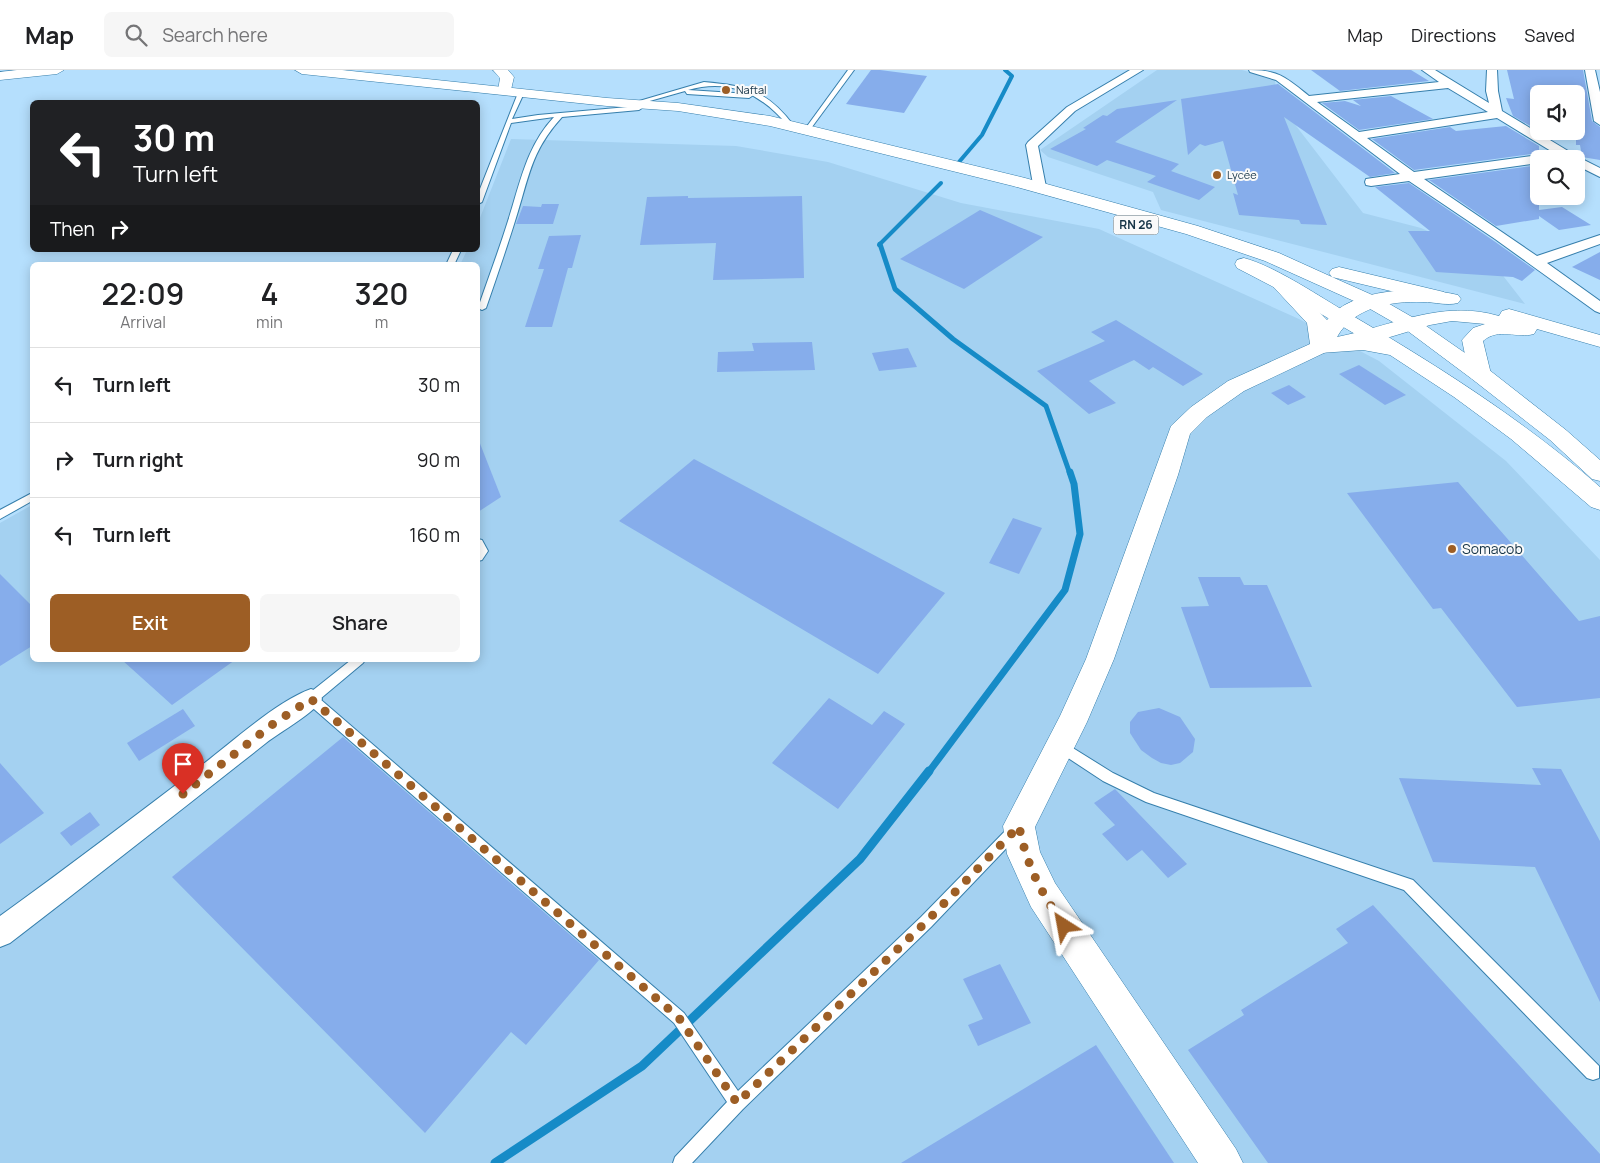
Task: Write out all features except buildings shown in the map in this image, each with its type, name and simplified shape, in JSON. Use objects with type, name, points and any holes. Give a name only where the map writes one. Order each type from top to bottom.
[{"type":"main road","points":[[0,76],[57,70]]},
{"type":"main road","name":"RN 26","points":[[302,70],[607,102],[771,129],[882,155],[1046,199],[1113,218],[1212,250],[1277,280],[1414,360],[1514,428],[1600,501]]},
{"type":"main road","points":[[500,70],[506,77],[505,91]]},
{"type":"main road","name":"RN 26","points":[[636,106],[694,109],[799,128],[1140,214],[1272,257],[1372,302],[1412,325],[1480,374],[1558,435],[1600,473]]},
{"type":"main road","points":[[1272,257],[1461,301],[1600,341]]},
{"type":"main road","points":[[1277,280],[1317,321],[1320,347]]},
{"type":"main road","points":[[1320,347],[1341,316],[1372,302],[1389,298],[1437,296]]},
{"type":"main road","points":[[1222,1163],[1043,895],[1024,854],[1019,826],[1060,746],[1100,659],[1166,475],[1179,430],[1199,412],[1236,386],[1320,347],[1373,336],[1427,319],[1467,315],[1486,318],[1600,352]]},
{"type":"main road","points":[[1480,374],[1472,340],[1477,334],[1499,327],[1527,330]]},
{"type":"main road","points":[[1320,347],[1363,344],[1379,347],[1414,360]]},
{"type":"street","points":[[1039,187],[1032,145],[1071,110],[1138,70]]},
{"type":"street","points":[[1254,70],[1275,74],[1307,100],[1411,176],[1500,236],[1600,308]]},
{"type":"street","points":[[1427,70],[1558,150]]},
{"type":"street","points":[[1492,70],[1492,91],[1497,114]]},
{"type":"street","points":[[1590,70],[1597,94],[1600,121]]},
{"type":"street","points":[[1307,100],[1451,84]]},
{"type":"street","points":[[1357,136],[1497,114]]},
{"type":"street","points":[[1371,182],[1530,161]]},
{"type":"street","points":[[1585,165],[1600,173]]},
{"type":"street","points":[[1535,262],[1600,239]]},
{"type":"street","points":[[0,933],[93,864],[273,724],[311,699]]},
{"type":"lane","points":[[508,122],[636,106],[704,84],[749,90],[755,96],[777,109],[799,128],[851,70]]},
{"type":"lane","points":[[480,197],[521,93]]},
{"type":"lane","points":[[482,308],[516,206],[528,162],[547,127],[559,116]]},
{"type":"lane","points":[[0,515],[30,498]]},
{"type":"lane","points":[[357,662],[311,699],[679,1018],[737,1103]]},
{"type":"lane","points":[[1060,746],[1108,776],[1150,798],[1408,885],[1593,1072]]},
{"type":"lane","points":[[681,1163],[737,1103],[926,922],[1019,826]]},
{"type":"shaded area","name":"Lycée","points":[[1157,70],[1242,70],[1275,79],[1277,101],[1363,213],[1421,228],[1490,259],[1525,304],[1161,210],[1153,192],[1048,157],[1040,150]]},
{"type":"shaded area","points":[[511,139],[736,146],[828,162],[961,203],[1099,229],[1299,319],[1379,361],[1506,461],[1600,560],[1600,1163],[0,1163],[0,523],[30,506],[30,662],[480,662],[480,262],[461,262],[466,252],[480,252],[480,218]]},
{"type":"waterway","points":[[959,162],[982,135],[1012,76],[1005,70]]},
{"type":"waterway","points":[[880,244],[941,183]]},
{"type":"waterway","points":[[880,244],[895,289],[953,339],[1046,406],[1070,474]]},
{"type":"waterway","points":[[928,773],[1065,590],[1080,534],[1074,484],[1070,472]]},
{"type":"waterway","points":[[495,1163],[642,1066],[860,859],[929,771]]},
{"type":"place","name":"Naftal","points":[[726,90]]},
{"type":"place","name":"Lycée","points":[[1217,175]]},
{"type":"place","name":"Somacob","points":[[1452,549]]},
{"type":"route","points":[[183,794],[273,724],[311,699],[679,1018],[737,1103],[926,922],[1019,826],[1024,854],[1043,895],[1064,926]]}]
